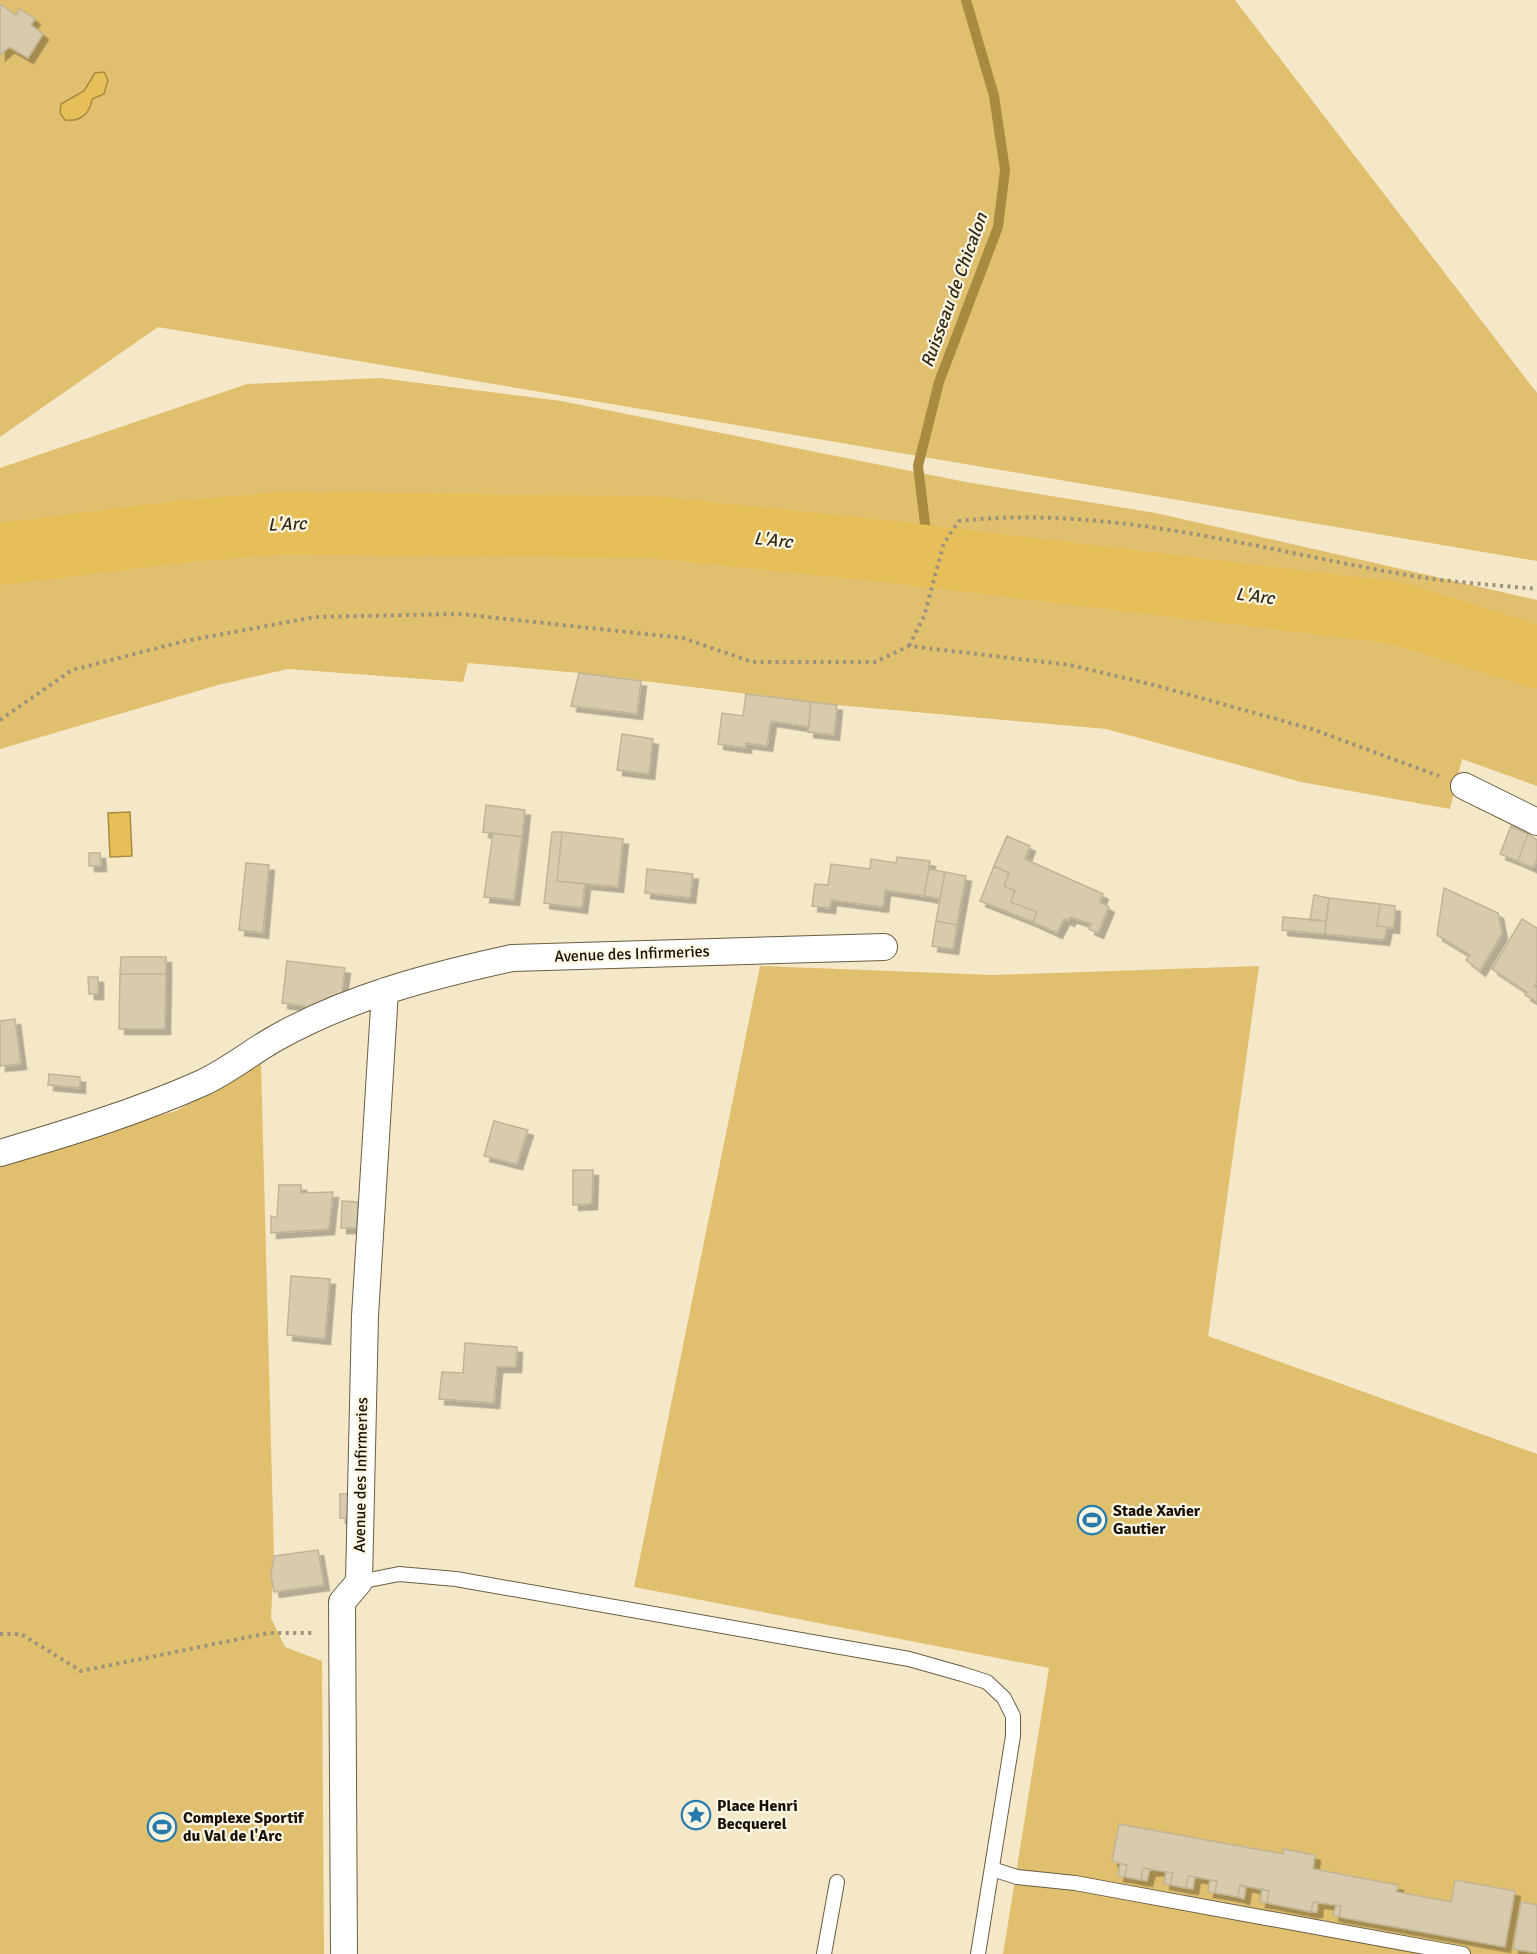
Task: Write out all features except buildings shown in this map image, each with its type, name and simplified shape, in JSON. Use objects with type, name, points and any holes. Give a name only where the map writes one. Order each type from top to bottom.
[{"type":"street","points":[[1464,786],[1537,822]]},
{"type":"street","name":"Avenue des Infirmeries","points":[[0,1153],[62,1135],[204,1082],[276,1038],[356,1000],[456,970],[512,958],[884,947]]},
{"type":"street","name":"Avenue des Infirmeries","points":[[359,1582],[365,1316],[385,991]]},
{"type":"street","points":[[344,1954],[344,1710],[340,1635],[342,1602],[359,1582]]},
{"type":"lane","points":[[359,1582],[399,1574],[456,1579],[909,1659],[987,1682],[1004,1698],[1013,1716],[1013,1736],[978,1954]]},
{"type":"lane","points":[[992,1869],[1017,1876],[1075,1883],[1463,1954]]},
{"type":"lane","points":[[824,1954],[837,1881]]},
{"type":"path","points":[[909,646],[924,616],[944,543],[958,521],[1004,516],[1154,526],[1420,577],[1537,589]]},
{"type":"path","points":[[0,720],[72,670],[185,640],[315,617],[472,616],[683,638],[752,662],[875,662],[909,646],[1070,665],[1154,685],[1312,729],[1464,786]]},
{"type":"path","points":[[0,1634],[21,1634],[81,1671],[269,1633],[340,1635]]},
{"type":"shaded area","points":[[0,0],[1235,0],[1537,393],[1537,561],[158,327],[0,437]]},
{"type":"shaded area","points":[[104,72],[108,80],[104,94],[92,99],[87,113],[80,118],[65,120],[60,113],[61,104],[84,91],[95,73]]},
{"type":"shaded area","points":[[379,378],[561,401],[971,483],[1156,513],[1537,600],[1537,786],[1462,759],[1450,809],[1301,782],[1106,729],[837,705],[579,673],[468,663],[463,682],[288,669],[218,685],[0,749],[0,468],[247,384]]},
{"type":"shaded area","points":[[130,812],[132,856],[110,857],[108,813]]},
{"type":"shaded area","name":"Stade Xavier Gautier","points":[[760,966],[993,975],[1259,966],[1208,1336],[1537,1454],[1537,1954],[1003,1954],[1049,1668],[634,1587]]},
{"type":"shaded area","points":[[261,1062],[274,1556],[271,1618],[285,1647],[322,1661],[324,1954],[0,1954],[0,1161],[176,1111]]},
{"type":"waterway","name":"Ruisseau de Chicalon","points":[[929,557],[918,466],[939,382],[998,227],[1005,170],[994,96],[966,0]]},
{"type":"waterway","name":"L'Arc","points":[[0,554],[188,531],[284,523],[652,527],[893,552],[1397,613],[1537,657]]},
{"type":"place","name":"Stade Xavier Gautier","points":[[1092,1520]]},
{"type":"place","name":"Place Henri Becquerel","points":[[696,1815]]},
{"type":"place","name":"Complexe Sportif du Val de l'Arc","points":[[162,1827]]}]
